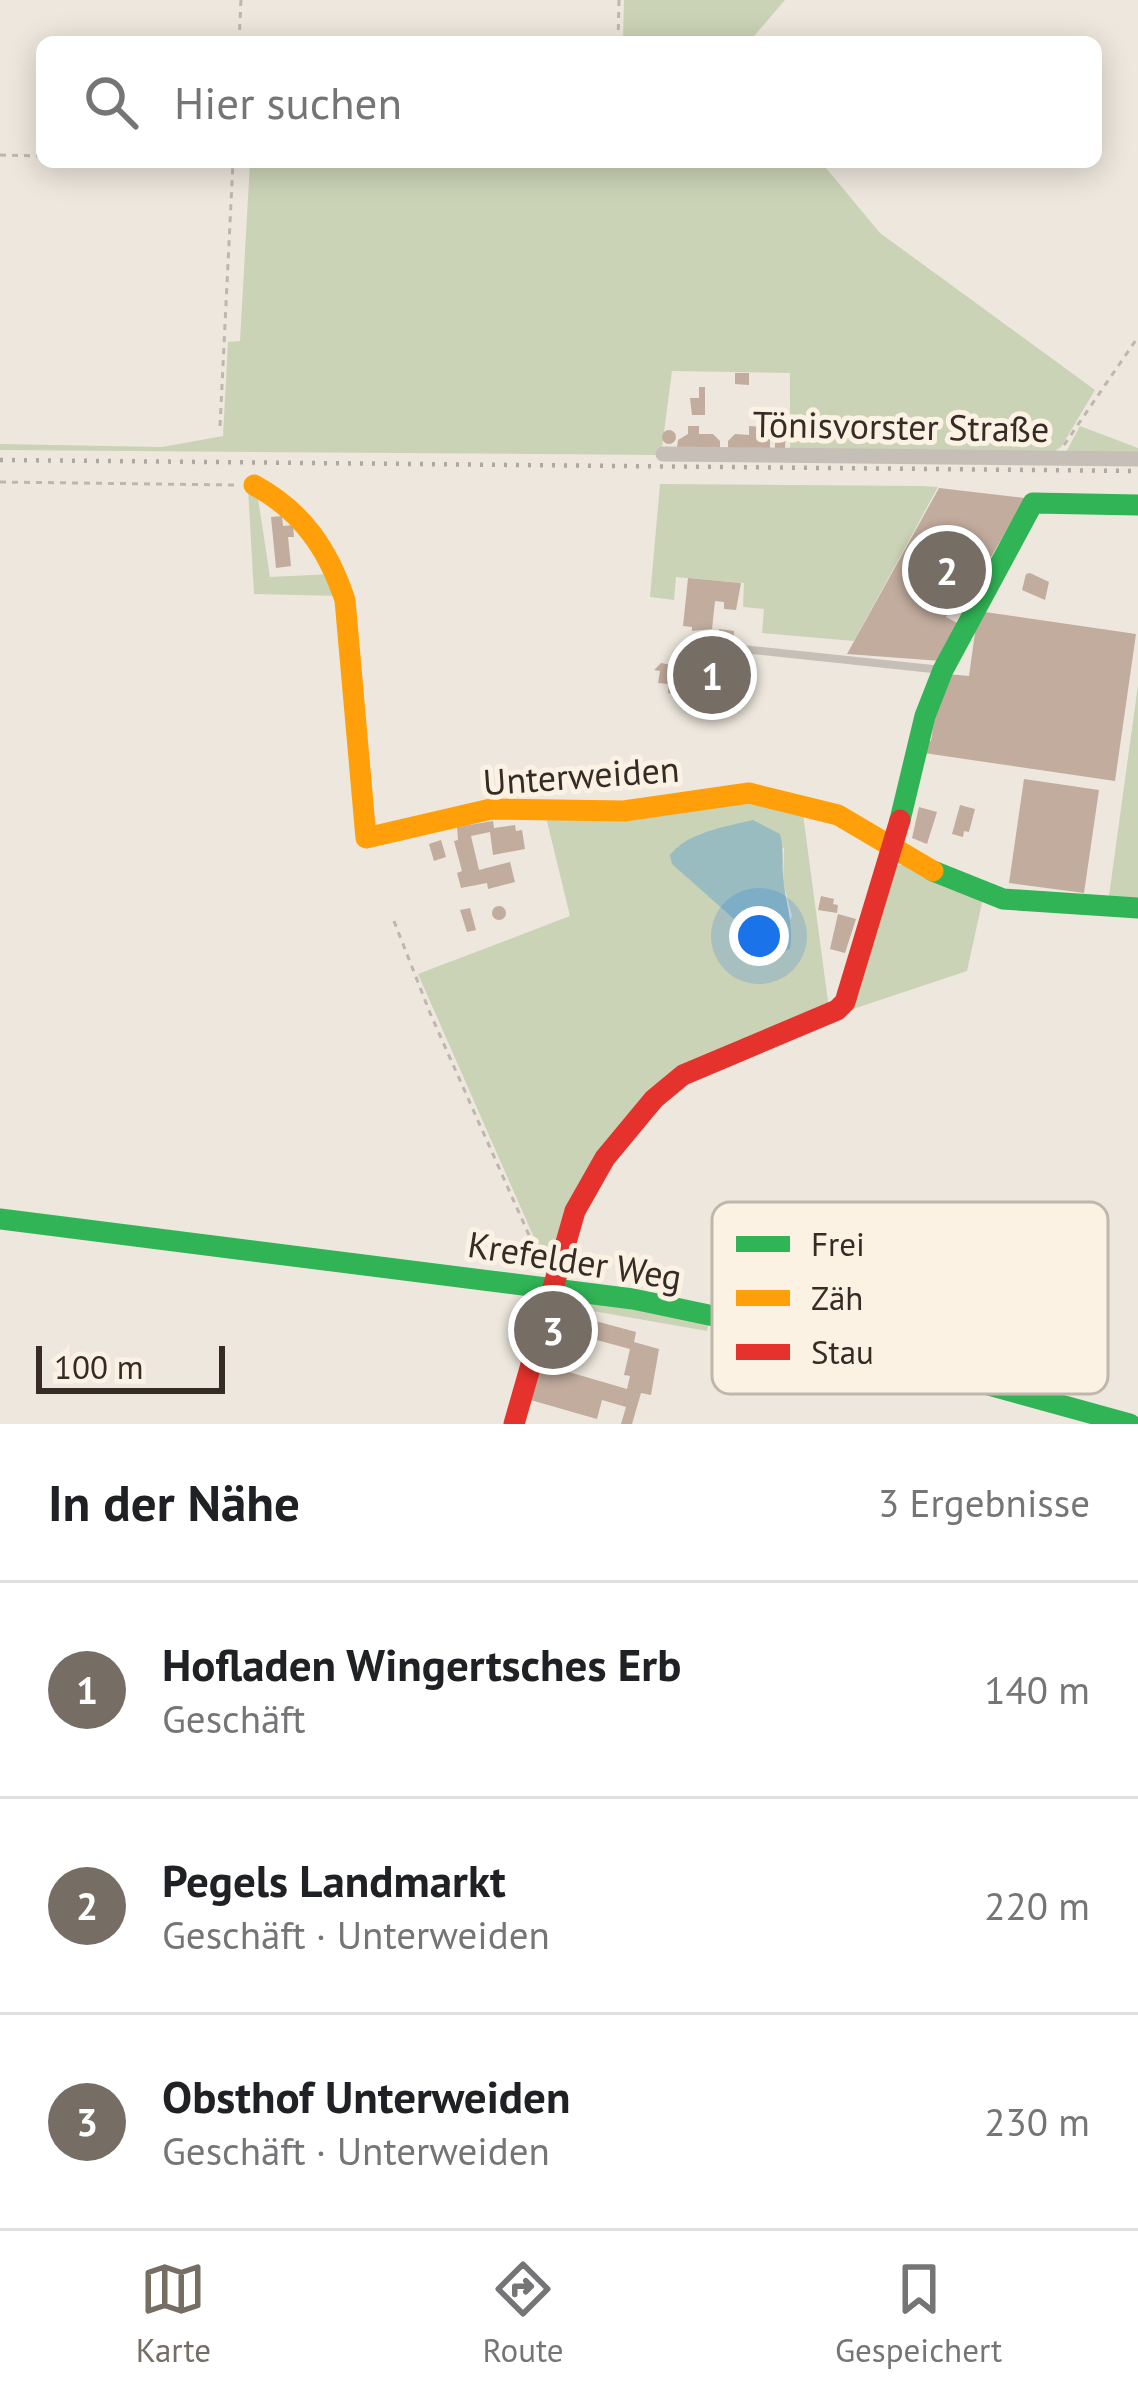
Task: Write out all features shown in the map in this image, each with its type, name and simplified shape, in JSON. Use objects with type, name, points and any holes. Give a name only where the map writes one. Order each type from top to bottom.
[{"type":"street","name":"Tönisvorster Straße","points":[[663,454],[1138,459]]},
{"type":"street","name":"Unterweiden","points":[[254,485],[278,496],[318,536],[336,571],[345,600],[366,838],[491,809],[624,811],[749,794],[822,810],[950,881],[1003,899],[1138,908]]},
{"type":"street","points":[[514,1424],[574,1211],[605,1158],[654,1099],[683,1075],[837,1010],[845,1002],[894,846],[925,716],[943,670],[1033,503],[1138,505]]},
{"type":"street","name":"Krefelder Weg","points":[[0,1219],[556,1281],[712,1315]]},
{"type":"street","name":"Krefelder Weg","points":[[1021,1394],[1130,1424]]},
{"type":"lane","points":[[742,649],[943,670]]},
{"type":"path","points":[[239,36],[241,0]]},
{"type":"path","points":[[618,36],[619,0]]},
{"type":"path","points":[[0,155],[36,156]]},
{"type":"path","points":[[220,426],[233,168]]},
{"type":"path","points":[[1058,457],[1138,338]]},
{"type":"path","points":[[0,482],[254,485]]},
{"type":"path","points":[[394,921],[538,1259],[556,1281]]},
{"type":"green space","points":[[624,0],[785,0],[754,36],[623,36]]},
{"type":"green space","points":[[250,168],[826,168],[880,233],[1095,390],[1061,447],[1050,454],[790,453],[790,373],[672,371],[661,455],[0,450],[0,444],[162,447],[223,436],[228,342],[240,341]]},
{"type":"green space","points":[[1080,426],[1138,448],[1138,455],[1065,454]]},
{"type":"green space","points":[[660,484],[938,487],[854,641],[762,633],[764,609],[743,607],[744,583],[676,577],[674,600],[650,597]]},
{"type":"green space","points":[[248,488],[257,492],[270,577],[333,574],[340,596],[254,594]]},
{"type":"green space","points":[[1138,685],[1138,905],[1108,903]]},
{"type":"green space","points":[[745,796],[802,807],[829,1009],[671,1076],[551,1258],[543,1258],[418,974],[570,916],[545,813]],"holes":[[[703,833],[784,848],[783,882],[792,916],[774,955],[688,878],[677,847]]]},
{"type":"green space","points":[[897,865],[983,898],[967,971],[847,1011]]},
{"type":"green space","points":[[562,1296],[709,1320],[707,1331],[553,1304]]},
{"type":"water","points":[[753,820],[781,839],[791,939],[790,949],[774,955],[672,864],[670,855],[697,836]]},
{"type":"building","points":[[735,373],[749,373],[749,385],[735,384]]},
{"type":"building","points":[[699,387],[705,387],[705,415],[692,415],[690,398],[699,398]]},
{"type":"building","points":[[688,426],[699,426],[699,434],[713,434],[720,449],[677,448]]},
{"type":"building","points":[[749,426],[762,427],[762,434],[770,435],[770,449],[728,449],[735,434],[749,435]]},
{"type":"building","points":[[669,430],[676,437],[669,444],[662,437]]},
{"type":"building","points":[[775,430],[786,430],[785,448],[775,448]]},
{"type":"building","points":[[939,488],[1025,498],[987,564],[978,559],[969,574],[973,576],[946,617],[959,624],[941,661],[847,654]]},
{"type":"building","points":[[282,516],[283,526],[293,525],[294,537],[288,537],[291,566],[276,568],[271,517]]},
{"type":"building","points":[[1030,573],[1049,582],[1045,600],[1022,590]]},
{"type":"building","points":[[688,578],[741,583],[736,610],[724,609],[724,602],[715,601],[712,629],[692,631],[683,626]]},
{"type":"building","points":[[978,611],[1136,634],[1115,781],[924,753],[947,674],[969,676]]},
{"type":"building","points":[[719,629],[734,631],[733,643],[718,642]]},
{"type":"building","points":[[715,652],[749,657],[743,703],[668,693],[669,684],[658,683],[660,671],[654,670],[661,663],[713,669]]},
{"type":"building","points":[[1024,779],[1099,790],[1084,893],[1009,883]]},
{"type":"building","points":[[960,805],[975,809],[963,837],[952,834]]},
{"type":"building","points":[[919,807],[937,812],[927,844],[912,838]]},
{"type":"building","points":[[493,821],[494,828],[515,825],[516,831],[522,830],[525,849],[493,855],[490,832],[471,836],[479,870],[510,862],[515,882],[488,889],[487,883],[461,888],[454,841],[458,840],[457,827]]},
{"type":"building","points":[[441,840],[446,857],[434,861],[429,844]]},
{"type":"building","points":[[821,896],[834,899],[837,913],[818,910]]},
{"type":"building","points":[[499,906],[506,913],[499,920],[492,913]]},
{"type":"building","points":[[470,908],[476,930],[467,932],[460,910]]},
{"type":"building","points":[[838,914],[856,919],[845,953],[830,949]]},
{"type":"building","points":[[551,1309],[636,1332],[634,1342],[659,1349],[651,1395],[641,1393],[632,1424],[621,1424],[626,1407],[602,1400],[597,1419],[527,1399]],"holes":[[[571,1333],[630,1349],[624,1375],[630,1376],[627,1389],[562,1370]]]},
{"type":"railway","points":[[0,460],[1138,471]]},
{"type":"traffic: fast","points":[[900,820],[925,716],[943,670],[1033,503],[1138,505]]},
{"type":"traffic: fast","points":[[933,871],[1003,899],[1138,908]]},
{"type":"traffic: fast","points":[[0,1219],[633,1299],[712,1316]]},
{"type":"traffic: fast","points":[[1021,1394],[1130,1424]]},
{"type":"traffic: slow","points":[[254,485],[286,507],[311,533],[345,600],[366,838],[491,809],[624,811],[749,793],[838,815],[933,871]]},
{"type":"traffic: jam","points":[[514,1424],[575,1211],[605,1158],[654,1099],[683,1075],[837,1010],[845,1002],[900,820]]},
{"type":"place","name":"Pegels Landmarkt","points":[[947,570]]},
{"type":"place","name":"Hofladen Wingertsches Erb","points":[[712,675]]},
{"type":"place","name":"Obsthof Unterweiden","points":[[553,1330]]}]
